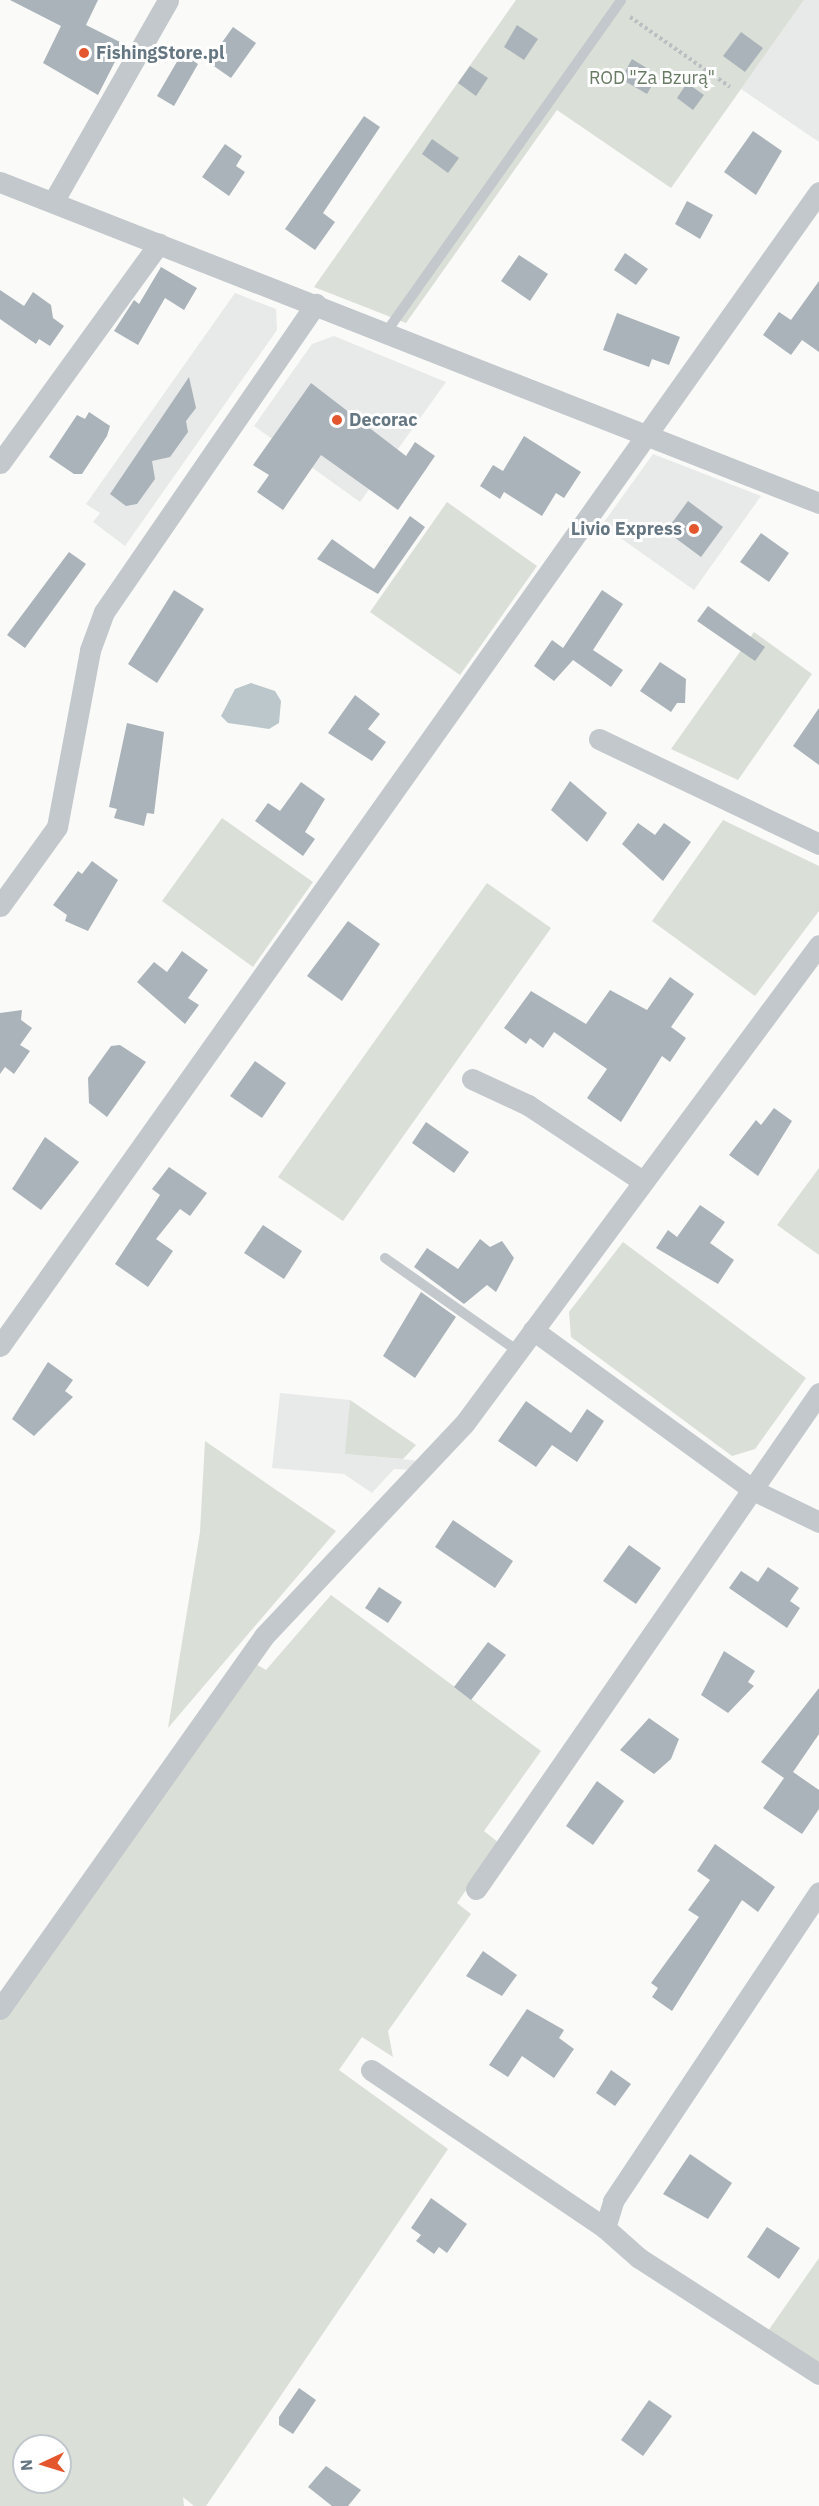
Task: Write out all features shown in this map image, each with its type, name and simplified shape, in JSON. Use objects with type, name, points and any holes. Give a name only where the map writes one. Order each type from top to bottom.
[{"type":"street","points":[[53,202],[168,0]]},
{"type":"street","points":[[0,182],[387,330],[819,503]]},
{"type":"street","points":[[0,1346],[819,192]]},
{"type":"street","points":[[0,463],[159,243]]},
{"type":"street","points":[[0,906],[57,826],[90,650],[104,612],[316,304]]},
{"type":"street","points":[[599,739],[819,844]]},
{"type":"street","points":[[0,2008],[264,1636],[430,1463],[518,1351],[641,1180],[819,945]]},
{"type":"street","points":[[472,1079],[528,1105],[641,1180]]},
{"type":"street","points":[[533,1330],[755,1491],[819,1522]]},
{"type":"street","points":[[476,1889],[755,1491],[819,1392]]},
{"type":"street","points":[[605,2228],[613,2201],[819,1892]]},
{"type":"street","points":[[371,2070],[605,2228],[639,2258],[819,2374]]},
{"type":"lane","points":[[387,330],[618,4]]},
{"type":"lane","points":[[385,1258],[518,1351]]},
{"type":"path","points":[[618,4],[730,87]]},
{"type":"shaded area","points":[[804,0],[819,0],[819,142],[741,89]]},
{"type":"shaded area","points":[[235,293],[276,309],[277,330],[125,546],[93,522],[100,513],[86,504]]},
{"type":"shaded area","points":[[334,336],[446,382],[360,502],[254,426],[312,344]]},
{"type":"shaded area","points":[[653,454],[761,496],[694,590],[602,525]]},
{"type":"shaded area","points":[[251,683],[275,691],[281,701],[279,723],[269,729],[228,723],[221,716],[235,689]]},
{"type":"shaded area","points":[[280,1393],[350,1400],[346,1454],[422,1461],[412,1470],[394,1469],[372,1493],[344,1474],[272,1468]]},
{"type":"green space","name":"ROD \"Za Bzurą\"","points":[[516,0],[804,0],[671,188],[557,110],[406,323],[314,287]]},
{"type":"green space","points":[[447,502],[537,566],[460,675],[370,612]]},
{"type":"green space","points":[[754,632],[812,674],[738,780],[671,749]]},
{"type":"green space","points":[[222,818],[313,882],[253,967],[162,901]]},
{"type":"green space","points":[[723,820],[819,866],[819,911],[755,996],[652,921]]},
{"type":"green space","points":[[487,883],[551,928],[343,1221],[278,1177]]},
{"type":"green space","points":[[819,1168],[819,1255],[777,1225]]},
{"type":"green space","points":[[623,1242],[806,1378],[755,1449],[732,1456],[571,1337],[569,1312]]},
{"type":"green space","points":[[350,1400],[416,1445],[403,1459],[345,1454]]},
{"type":"green space","points":[[205,1441],[336,1531],[168,1728],[200,1532]]},
{"type":"green space","points":[[331,1595],[541,1751],[484,1831],[499,1843],[457,1903],[471,1914],[388,2031],[393,2057],[362,2037],[339,2070],[448,2149],[206,2506],[194,2506],[183,2497],[184,2506],[0,2506],[0,2021],[254,1663],[266,1670]]},
{"type":"green space","points":[[819,2258],[819,2364],[768,2331]]},
{"type":"building","name":"FishingStore.pl","points":[[10,0],[98,0],[86,25],[124,44],[98,95],[43,63],[61,26]]},
{"type":"building","points":[[517,25],[538,39],[524,60],[504,47]]},
{"type":"building","points":[[233,27],[256,43],[231,78],[208,62]]},
{"type":"building","points":[[741,32],[763,48],[745,72],[723,56]]},
{"type":"building","points":[[182,53],[198,64],[174,106],[157,96]]},
{"type":"building","points":[[632,59],[658,75],[647,94],[621,79]]},
{"type":"building","points":[[470,66],[488,78],[476,96],[458,83]]},
{"type":"building","points":[[687,83],[704,95],[693,110],[677,98]]},
{"type":"building","points":[[364,116],[380,127],[323,213],[335,222],[315,250],[285,229]]},
{"type":"building","points":[[753,131],[782,151],[756,195],[724,172]]},
{"type":"building","points":[[432,139],[459,158],[448,173],[422,154]]},
{"type":"building","points":[[225,144],[242,156],[236,166],[245,172],[229,196],[202,177]]},
{"type":"building","points":[[687,201],[713,215],[700,239],[675,224]]},
{"type":"building","points":[[625,253],[648,269],[636,285],[614,270]]},
{"type":"building","points":[[519,255],[548,274],[530,301],[501,281]]},
{"type":"building","points":[[161,267],[197,288],[184,310],[165,298],[138,345],[114,331],[134,300],[139,304]]},
{"type":"building","points":[[819,281],[819,352],[802,340],[791,355],[763,335],[779,312],[791,320]]},
{"type":"building","points":[[0,290],[24,306],[33,292],[51,305],[53,318],[64,326],[50,346],[39,339],[36,344],[0,319]]},
{"type":"building","points":[[617,313],[680,337],[669,365],[652,359],[649,367],[603,350]]},
{"type":"building","points":[[189,377],[196,408],[186,421],[188,432],[170,457],[152,461],[155,479],[137,504],[126,506],[110,494]]},
{"type":"building","points":[[311,383],[406,456],[415,442],[435,456],[398,510],[321,455],[283,510],[257,492],[269,475],[253,465]]},
{"type":"building","points":[[89,412],[110,426],[107,436],[82,474],[74,474],[49,457],[77,415],[85,419]]},
{"type":"building","points":[[524,436],[581,472],[564,498],[556,493],[542,516],[504,492],[500,499],[480,486],[493,465],[503,471]]},
{"type":"building","name":"Livio Express","points":[[688,501],[723,527],[701,557],[666,531]]},
{"type":"building","points":[[410,516],[425,527],[378,594],[317,559],[332,539],[374,569]]},
{"type":"building","points":[[761,533],[789,553],[769,582],[740,562]]},
{"type":"building","points":[[69,552],[86,564],[25,648],[7,635]]},
{"type":"building","points":[[174,590],[204,609],[157,683],[128,664]]},
{"type":"building","points":[[602,590],[623,604],[593,650],[623,670],[611,687],[573,660],[554,681],[534,666],[552,640],[563,648]]},
{"type":"building","points":[[708,606],[765,647],[755,661],[697,621]]},
{"type":"building","points":[[660,662],[686,679],[685,703],[677,703],[671,712],[640,691]]},
{"type":"building","points":[[355,695],[380,714],[368,729],[386,742],[372,761],[328,733]]},
{"type":"building","points":[[819,708],[819,765],[793,746]]},
{"type":"building","points":[[127,723],[164,732],[154,814],[147,813],[144,826],[114,818],[117,809],[109,807]]},
{"type":"building","points":[[570,781],[607,813],[587,842],[551,810]]},
{"type":"building","points":[[301,782],[325,799],[305,832],[315,839],[303,856],[255,821],[268,803],[280,811]]},
{"type":"building","points":[[638,823],[655,835],[664,823],[691,842],[663,881],[622,844]]},
{"type":"building","points":[[92,861],[118,880],[88,931],[65,921],[67,915],[53,905],[78,871],[82,874]]},
{"type":"building","points":[[348,921],[380,944],[342,1001],[307,976]]},
{"type":"building","points":[[182,951],[208,970],[188,998],[199,1005],[185,1024],[137,982],[154,962],[167,972]]},
{"type":"building","points":[[670,977],[694,994],[671,1027],[686,1038],[670,1062],[662,1056],[621,1122],[587,1098],[607,1069],[554,1032],[543,1048],[530,1038],[526,1044],[504,1028],[531,991],[586,1024],[610,990],[647,1010]]},
{"type":"building","points":[[22,1010],[21,1020],[32,1028],[20,1045],[30,1051],[14,1074],[5,1067],[0,1074],[0,1013]]},
{"type":"building","points":[[120,1045],[146,1062],[107,1117],[89,1103],[88,1078],[111,1046]]},
{"type":"building","points":[[255,1061],[286,1083],[262,1118],[230,1096]]},
{"type":"building","points":[[774,1108],[792,1121],[758,1176],[729,1155],[756,1120],[761,1125]]},
{"type":"building","points":[[426,1122],[469,1152],[454,1173],[412,1143]]},
{"type":"building","points":[[45,1137],[79,1162],[41,1210],[12,1189]]},
{"type":"building","points":[[169,1167],[207,1193],[190,1216],[180,1209],[156,1239],[173,1251],[148,1287],[115,1264],[160,1195],[152,1189]]},
{"type":"building","points":[[700,1205],[725,1222],[710,1243],[734,1260],[718,1284],[656,1248],[668,1230],[677,1237]]},
{"type":"building","points":[[263,1225],[302,1251],[284,1279],[244,1253]]},
{"type":"building","points":[[480,1239],[490,1247],[502,1241],[514,1258],[496,1292],[487,1285],[464,1304],[414,1267],[427,1248],[458,1269]]},
{"type":"building","points":[[421,1292],[456,1317],[415,1378],[383,1356]]},
{"type":"building","points":[[48,1362],[73,1380],[65,1391],[73,1397],[34,1436],[12,1419]]},
{"type":"building","points":[[526,1401],[571,1433],[587,1409],[604,1421],[577,1462],[552,1445],[536,1467],[498,1441]]},
{"type":"building","points":[[453,1520],[513,1561],[495,1588],[435,1547]]},
{"type":"building","points":[[629,1545],[661,1568],[636,1604],[603,1581]]},
{"type":"building","points":[[768,1567],[799,1588],[790,1601],[800,1608],[787,1628],[729,1588],[741,1571],[758,1582]]},
{"type":"building","points":[[379,1587],[402,1602],[388,1623],[365,1608]]},
{"type":"building","points":[[488,1642],[506,1655],[471,1700],[454,1687]]},
{"type":"building","points":[[724,1651],[755,1671],[748,1682],[754,1686],[728,1713],[701,1695]]},
{"type":"building","points":[[819,1688],[819,1734],[793,1772],[819,1790],[819,1809],[802,1834],[763,1808],[784,1778],[761,1762]]},
{"type":"building","points":[[649,1718],[679,1739],[671,1759],[654,1774],[620,1750]]},
{"type":"building","points":[[597,1781],[624,1801],[593,1845],[566,1826]]},
{"type":"building","points":[[715,1844],[775,1887],[758,1912],[742,1900],[672,2011],[652,1997],[658,1988],[651,1983],[699,1917],[688,1910],[710,1880],[697,1871]]},
{"type":"building","points":[[483,1951],[517,1975],[502,1996],[466,1976]]},
{"type":"building","points":[[527,2009],[564,2030],[559,2038],[574,2049],[554,2078],[522,2056],[508,2077],[489,2065]]},
{"type":"building","points":[[611,2070],[631,2084],[615,2106],[596,2093]]},
{"type":"building","points":[[690,2154],[732,2183],[708,2219],[663,2194]]},
{"type":"building","points":[[431,2198],[467,2224],[447,2253],[439,2247],[434,2254],[416,2241],[421,2235],[411,2228]]},
{"type":"building","points":[[767,2227],[800,2248],[779,2279],[747,2257]]},
{"type":"building","points":[[299,2388],[316,2400],[293,2434],[279,2425],[279,2417]]},
{"type":"building","points":[[649,2400],[672,2416],[643,2456],[621,2440]]},
{"type":"building","points":[[326,2466],[361,2490],[348,2506],[332,2506],[308,2487]]},
{"type":"place","name":"FishingStore.pl","points":[[84,53]]},
{"type":"place","name":"Decorac","points":[[337,420]]},
{"type":"place","name":"Livio Express","points":[[694,529]]}]
